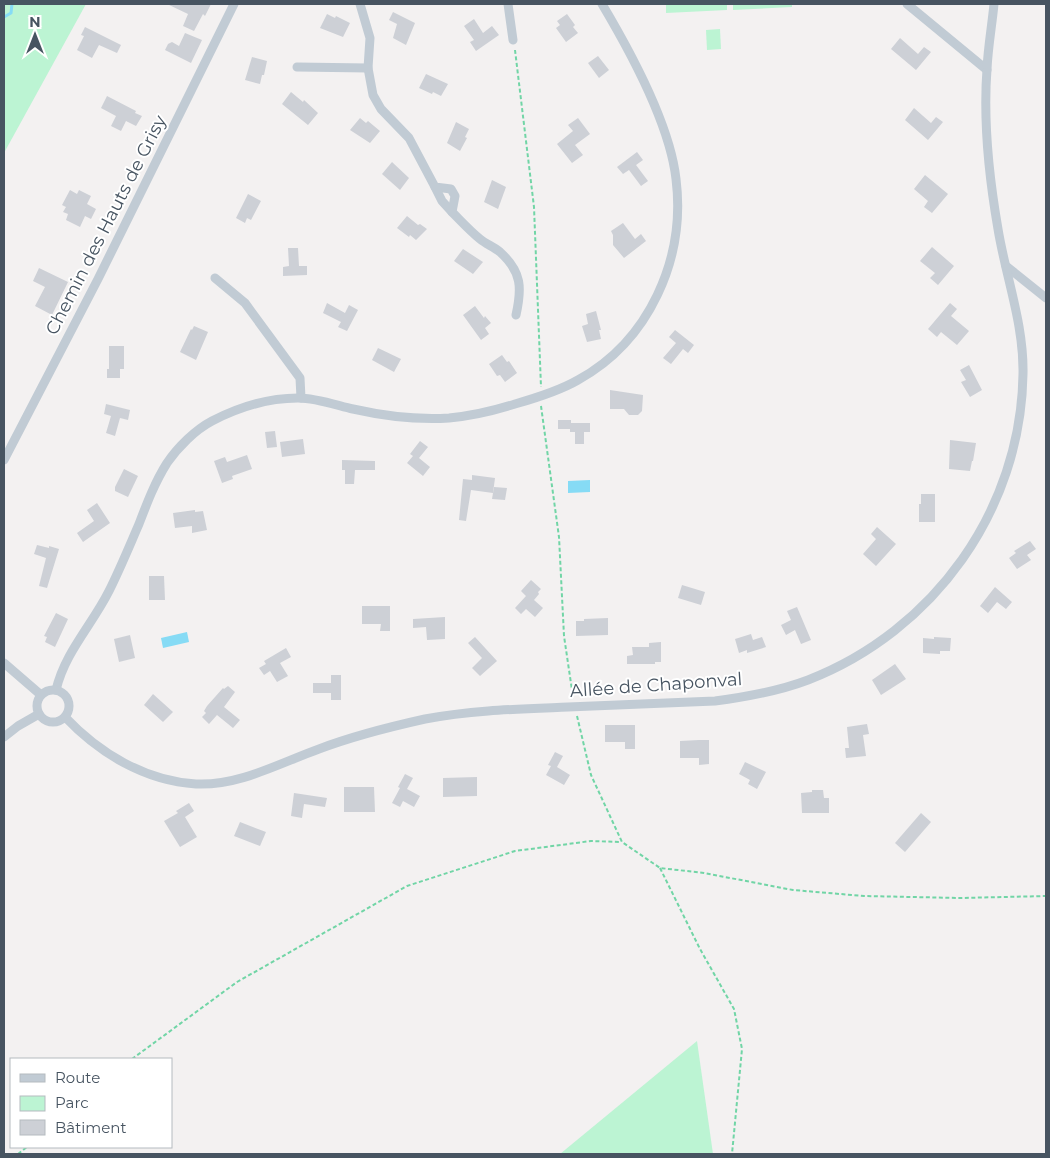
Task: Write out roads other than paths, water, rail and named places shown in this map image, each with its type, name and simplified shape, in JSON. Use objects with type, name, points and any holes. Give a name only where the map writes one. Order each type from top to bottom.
[{"type":"street","name":"Chemin des Hauts de Grisy","points":[[4,460],[98,278],[234,4]]},
{"type":"street","points":[[360,4],[370,38],[368,68],[374,95],[382,109],[409,138],[442,201],[480,239],[499,252],[511,264],[519,278],[521,295],[516,316]]},
{"type":"street","points":[[508,4],[514,40]]},
{"type":"street","points":[[56,690],[60,672],[108,593],[154,486],[168,462],[185,441],[208,423],[236,409],[257,402],[301,398],[377,414],[433,418],[470,415],[541,397],[578,381],[617,352],[630,337],[657,299],[670,262],[677,228],[676,181],[668,144],[651,100],[629,51],[602,4]]},
{"type":"street","points":[[907,4],[987,70]]},
{"type":"street","name":"Allée de Chaponval","points":[[64,716],[100,747],[132,767],[148,775],[165,780],[198,784],[232,780],[261,771],[319,748],[373,731],[426,719],[502,709],[715,701],[788,687],[834,669],[895,631],[943,586],[971,546],[993,507],[1009,463],[1020,407],[1023,374],[1016,307],[998,230],[990,176],[986,128],[987,70],[994,4]]},
{"type":"street","points":[[297,67],[368,68]]},
{"type":"street","points":[[435,188],[451,189],[455,196],[452,212]]},
{"type":"street","points":[[1006,266],[1046,298]]},
{"type":"street","points":[[215,278],[245,303],[300,378],[301,398]]},
{"type":"street","points":[[4,663],[41,695]]},
{"type":"street","points":[[50,690],[56,690],[64,694],[68,708],[64,716],[56,722],[51,722],[42,718],[37,704],[41,695],[50,690]]},
{"type":"street","points":[[4,737],[18,726],[39,714]]},
{"type":"water","points":[[590,480],[590,492],[568,493],[568,481]]},
{"type":"water","points":[[187,632],[189,642],[163,648],[161,638]]},
{"type":"waterway","points":[[4,17],[11,13],[12,4]]}]
